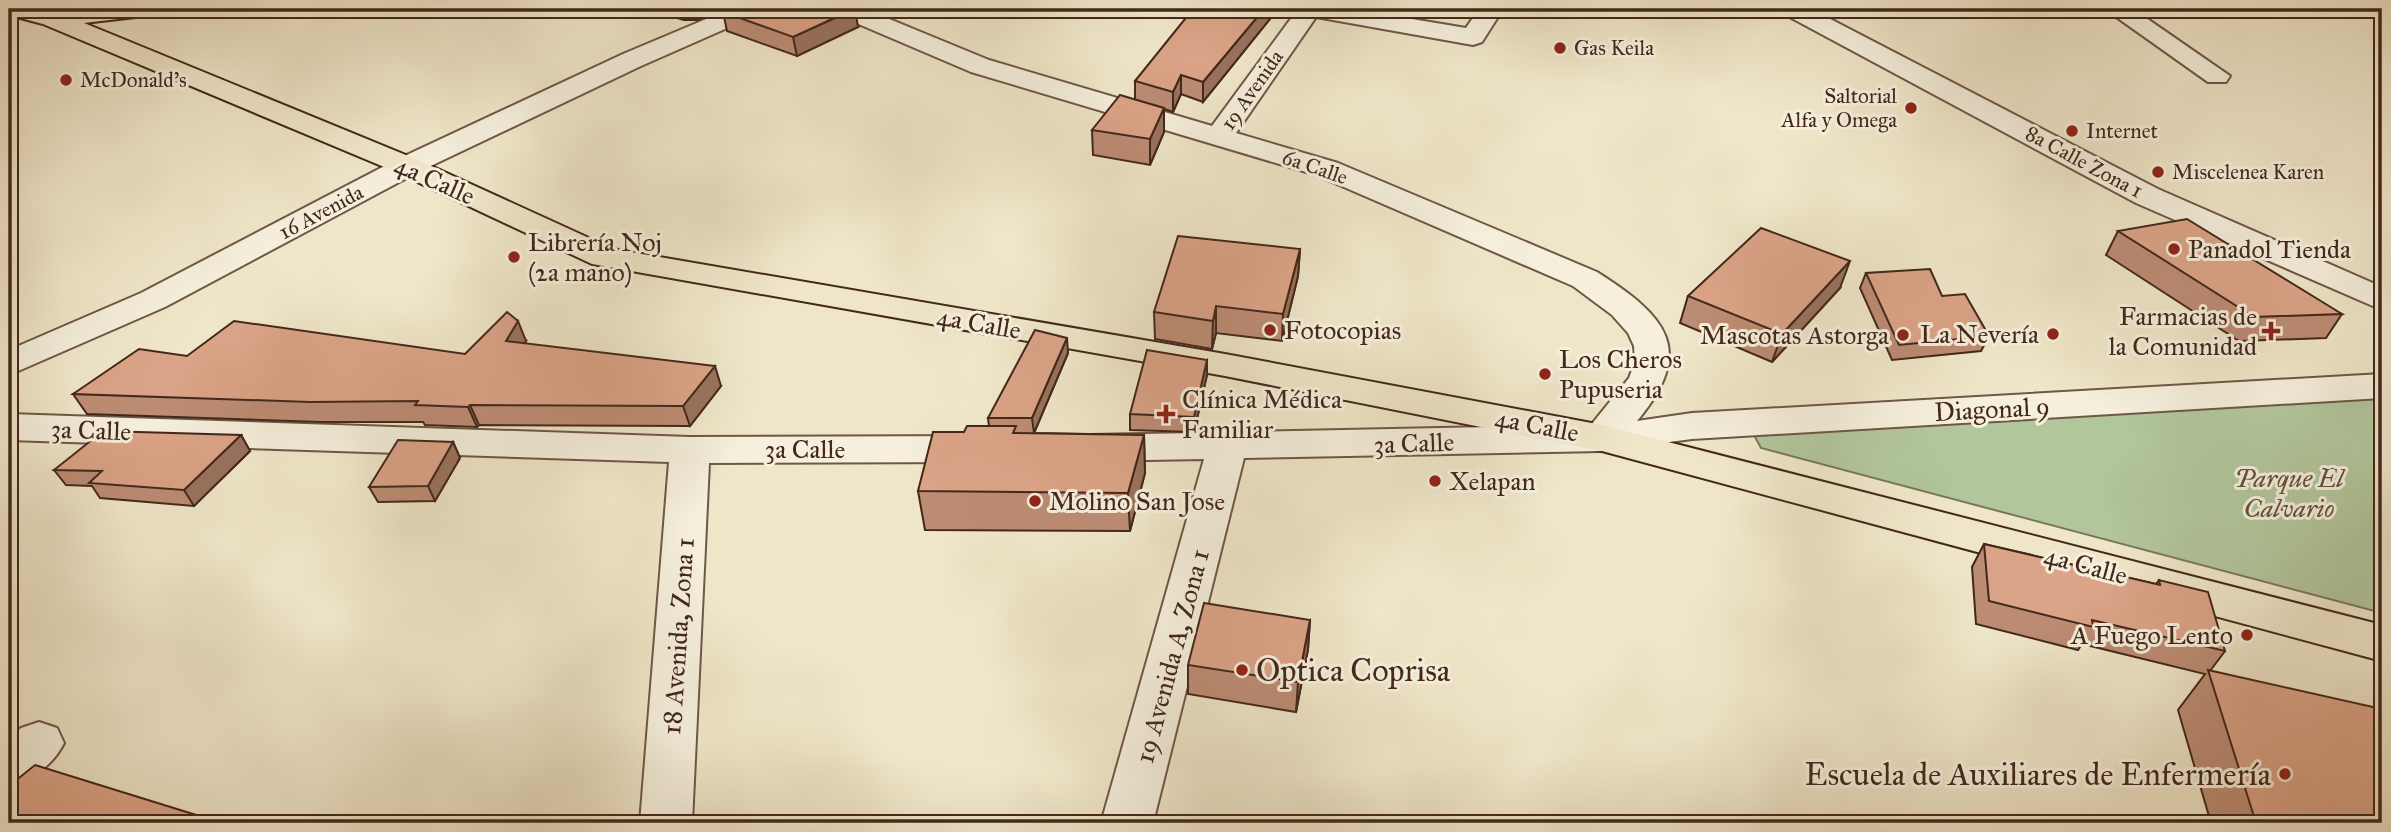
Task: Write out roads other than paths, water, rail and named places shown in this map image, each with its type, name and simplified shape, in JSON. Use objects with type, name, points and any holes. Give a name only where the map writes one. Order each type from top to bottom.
[{"type":"main road","name":"4a Calle","points":[[16,9],[52,19],[407,166],[604,257],[1225,365],[1602,438],[2382,643]]},
{"type":"main road","points":[[52,19],[144,9]]},
{"type":"street","name":"16 Avenida","points":[[9,364],[153,300],[407,166],[632,60],[750,9]]},
{"type":"street","name":"6a Calle","points":[[844,9],[980,66],[1327,169],[1585,279],[1624,304],[1644,328],[1654,356],[1648,378],[1602,438]]},
{"type":"street","name":"19 Avenida","points":[[1219,136],[1310,9],[1474,37],[1491,9]]},
{"type":"street","name":"8a Calle Zona 1","points":[[1793,9],[2147,196],[2374,294]]},
{"type":"street","points":[[2117,9],[2217,76]]},
{"type":"street","name":"Diagonal 9","points":[[1602,438],[1692,426],[2382,386]]},
{"type":"street","name":"3a Calle","points":[[9,427],[690,450],[1021,448]]},
{"type":"street","name":"3a Calle","points":[[1062,448],[1227,448],[1602,438]]},
{"type":"street","name":"19 Avenida A, Zona 1","points":[[1128,823],[1227,448]]},
{"type":"street","name":"18 Avenida, Zona 1","points":[[666,823],[690,450]]},
{"type":"place","name":"Gas Keila","points":[[1560,48]]},
{"type":"place","name":"McDonald's","points":[[66,80]]},
{"type":"place","name":"Saltorial Alfa y Omega","points":[[1911,108]]},
{"type":"place","name":"Internet","points":[[2072,131]]},
{"type":"place","name":"Miscelenea Karen","points":[[2158,172]]},
{"type":"place","name":"Panadol Tienda","points":[[2174,249]]},
{"type":"place","name":"Librería Noj (2a mano)","points":[[514,257]]},
{"type":"place","name":"Fotocopias","points":[[1270,330]]},
{"type":"place","name":"Farmacias de la Comunidad","points":[[2271,331]]},
{"type":"place","name":"La Nevería","points":[[2053,334]]},
{"type":"place","name":"Mascotas Astorga","points":[[1903,335]]},
{"type":"place","name":"Los Cheros Pupuseria","points":[[1545,374]]},
{"type":"place","name":"Clínica Médica Familiar","points":[[1166,414]]},
{"type":"place","name":"Xelapan","points":[[1435,481]]},
{"type":"place","name":"Molino San Jose","points":[[1035,501]]},
{"type":"place","name":"A Fuego Lento","points":[[2247,635]]},
{"type":"place","name":"Optica Coprisa","points":[[1242,670]]},
{"type":"place","name":"Escuela de Auxiliares de Enfermería","points":[[2285,774]]},
{"type":"park label","name":"Parque El Calvario","points":[[2289,493]]}]
